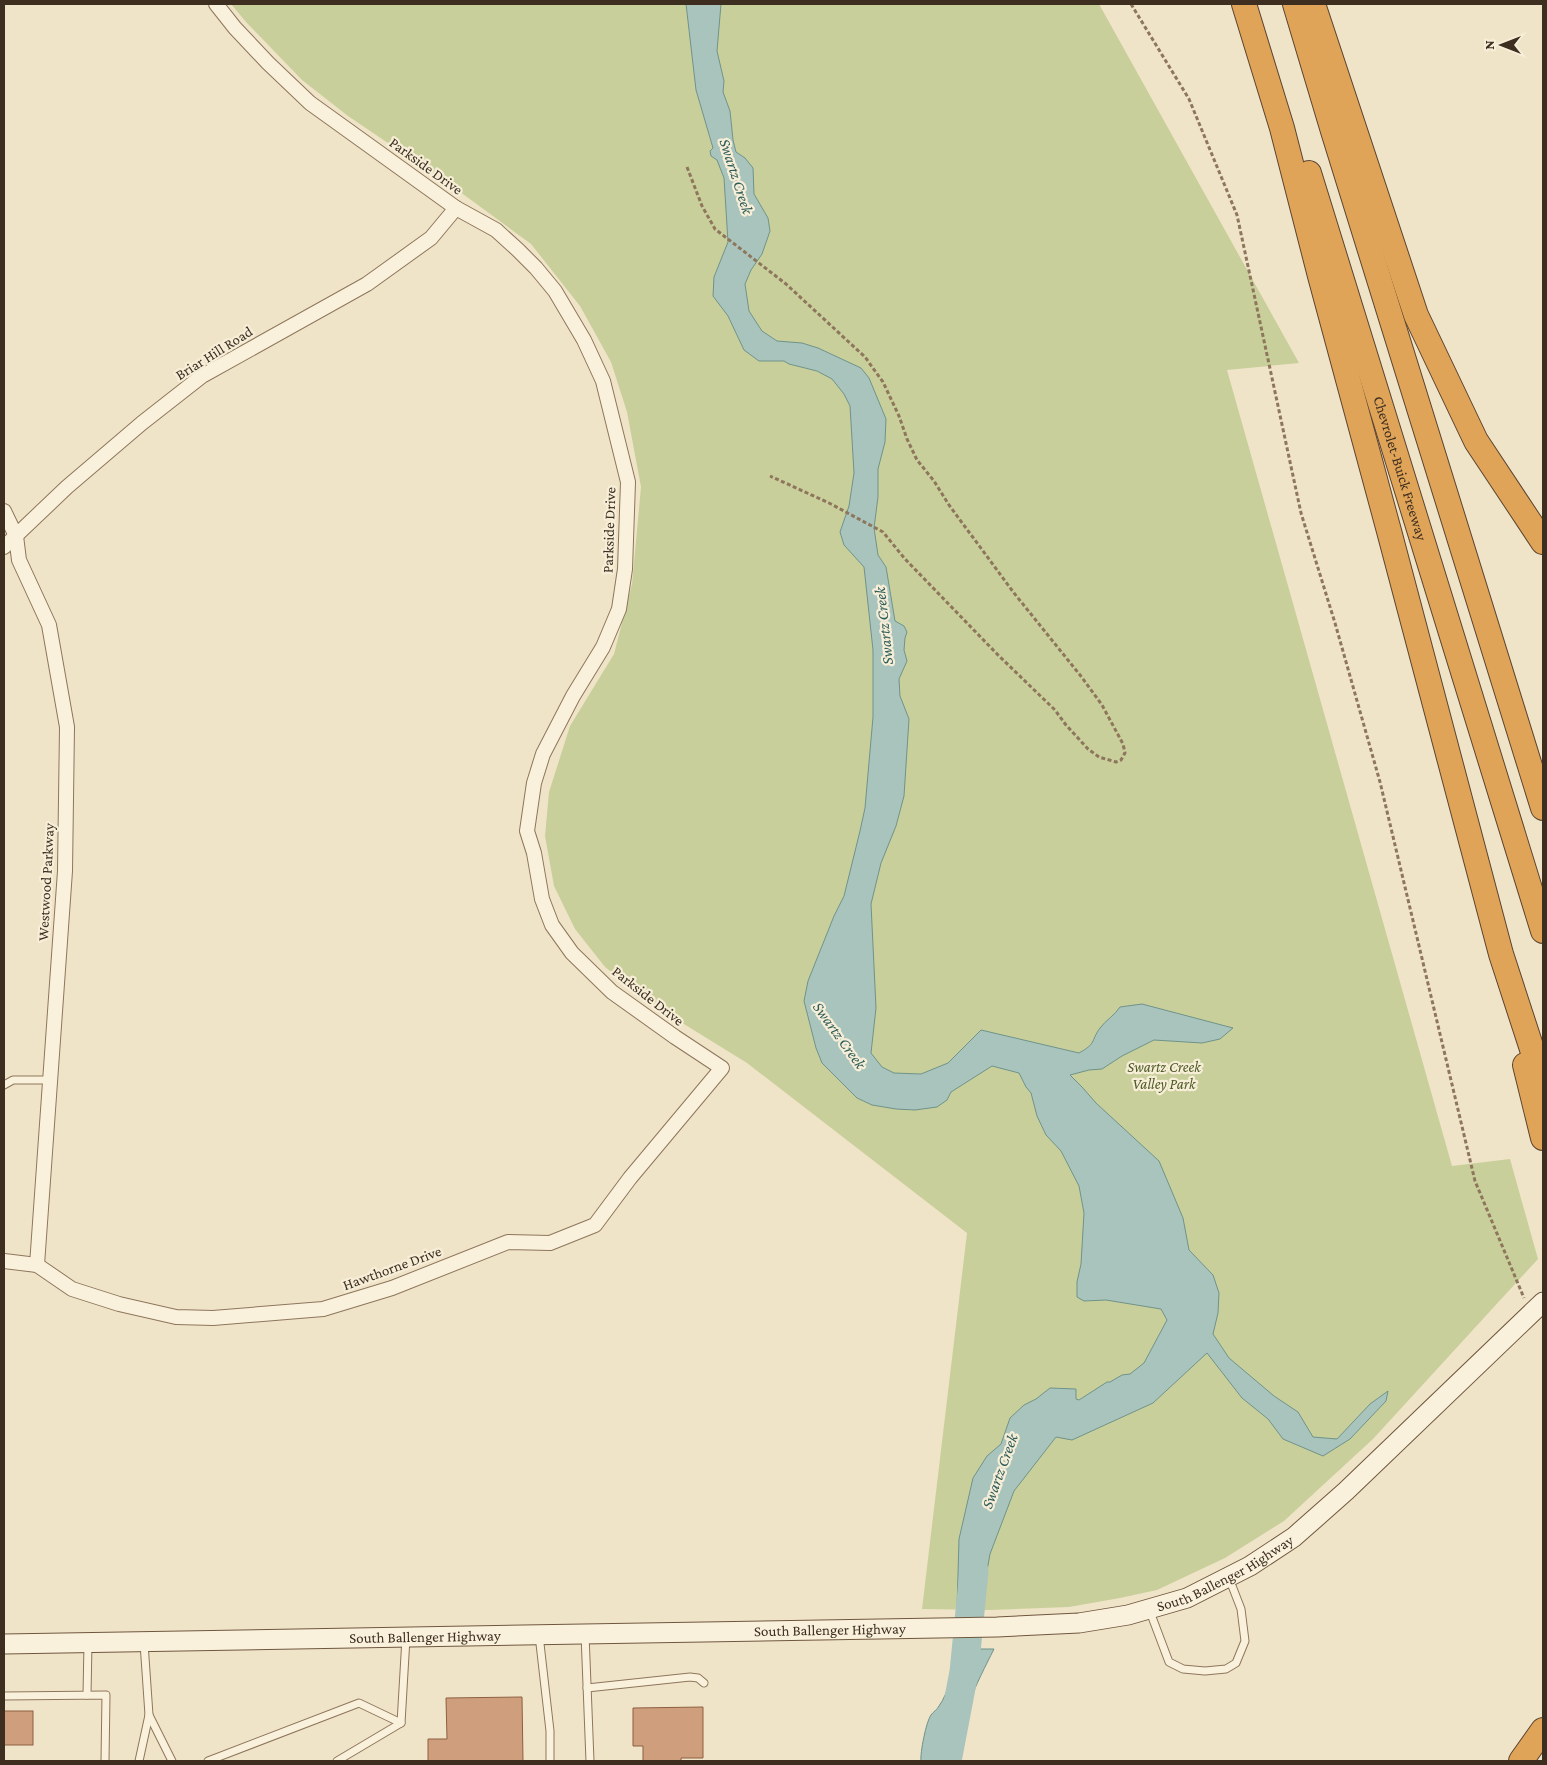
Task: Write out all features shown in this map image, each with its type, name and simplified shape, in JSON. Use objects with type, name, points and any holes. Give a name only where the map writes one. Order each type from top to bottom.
[{"type":"highway","points":[[1244,4],[1282,128],[1320,276],[1390,531],[1501,954],[1522,1056],[1543,1138]]},
{"type":"highway","name":"Chevrolet-Buick Freeway","points":[[1256,4],[1543,931]]},
{"type":"highway","points":[[1295,4],[1543,808]]},
{"type":"highway","points":[[1313,4],[1416,314],[1476,440],[1543,542]]},
{"type":"highway","points":[[1501,954],[1543,1083]]},
{"type":"highway","points":[[1522,1761],[1543,1730]]},
{"type":"street","name":"Parkside Drive","points":[[216,4],[234,28],[310,103],[456,208],[496,230],[518,250],[555,291],[584,340],[603,381],[628,482],[625,569],[619,609],[603,647],[573,696],[543,754],[534,783],[528,830],[542,899],[552,924],[572,953],[612,992],[661,1028],[722,1068]]},
{"type":"street","name":"Briar Hill Road","points":[[4,547],[68,487],[142,423],[202,376],[367,284],[431,238],[456,208]]},
{"type":"street","name":"Westwood Parkway","points":[[4,511],[16,536],[19,560],[49,625],[67,727],[64,871],[37,1265]]},
{"type":"street","name":"Hawthorne Drive","points":[[4,1261],[37,1265],[72,1289],[119,1304],[176,1317],[213,1318],[323,1309],[392,1288],[508,1242],[550,1243],[594,1225],[630,1178],[722,1068]]},
{"type":"street","name":"South Ballenger Highway","points":[[4,1644],[997,1627],[1079,1623],[1128,1615],[1187,1598],[1250,1566],[1294,1537],[1346,1491],[1537,1308]]},
{"type":"lane","points":[[4,1085],[14,1080],[50,1080]]},
{"type":"lane","points":[[1148,1609],[1169,1662],[1182,1669],[1205,1671],[1226,1669],[1236,1663],[1245,1640],[1241,1609],[1229,1577]]},
{"type":"lane","points":[[585,1634],[590,1761]]},
{"type":"lane","points":[[540,1635],[550,1731],[550,1761]]},
{"type":"lane","points":[[401,1723],[406,1637]]},
{"type":"lane","points":[[139,1761],[149,1715],[144,1642]]},
{"type":"lane","points":[[87,1695],[88,1643]]},
{"type":"lane","points":[[587,1688],[690,1677],[698,1678],[704,1682]]},
{"type":"lane","points":[[4,1696],[106,1695],[105,1761]]},
{"type":"lane","points":[[208,1761],[359,1703],[401,1723]]},
{"type":"lane","points":[[149,1715],[172,1761]]},
{"type":"lane","points":[[337,1761],[401,1723]]},
{"type":"path","points":[[1131,4],[1189,99],[1237,216],[1301,513],[1380,782],[1475,1181],[1537,1308]]},
{"type":"path","points":[[687,167],[702,206],[715,229],[786,284],[865,357],[883,382],[917,460],[1014,593],[1102,705],[1123,744],[1125,753],[1121,760],[1111,762],[1099,757],[1088,749],[1054,710],[905,559],[883,532],[830,503],[770,476]]},
{"type":"green space","name":"Swartz Creek Valley Park","points":[[231,4],[1099,4],[1299,363],[1227,370],[1452,1166],[1510,1159],[1538,1259],[1373,1439],[1284,1521],[1225,1558],[1157,1590],[1069,1607],[991,1610],[922,1609],[967,1233],[747,1063],[658,1008],[605,967],[575,929],[554,886],[545,836],[549,792],[570,726],[614,654],[632,584],[641,487],[627,412],[611,362],[580,306],[531,244],[456,189],[348,116],[302,80]]},
{"type":"water","points":[[686,4],[721,4],[717,51],[724,81],[723,92],[730,111],[733,140],[736,152],[745,158],[753,168],[754,194],[768,218],[770,231],[762,254],[751,270],[745,284],[749,311],[762,331],[777,341],[802,343],[818,348],[861,368],[869,378],[886,419],[885,442],[878,469],[878,497],[874,528],[878,555],[886,567],[895,621],[904,626],[907,632],[904,650],[907,661],[899,679],[900,696],[909,719],[904,796],[896,826],[881,863],[871,904],[876,1008],[871,1053],[882,1067],[894,1073],[921,1074],[948,1063],[981,1030],[1079,1053],[1091,1044],[1100,1028],[1120,1007],[1142,1004],[1233,1028],[1220,1039],[1202,1043],[1154,1040],[1122,1056],[1102,1069],[1070,1075],[1096,1103],[1159,1161],[1183,1218],[1189,1250],[1213,1275],[1219,1293],[1218,1313],[1213,1334],[1229,1358],[1274,1396],[1298,1412],[1313,1437],[1337,1439],[1370,1404],[1388,1391],[1386,1401],[1350,1439],[1323,1456],[1283,1439],[1268,1419],[1242,1398],[1207,1353],[1153,1403],[1072,1440],[1056,1437],[1014,1491],[990,1554],[983,1610],[957,1609],[959,1539],[973,1478],[987,1456],[1001,1444],[1010,1418],[1024,1405],[1036,1399],[1050,1388],[1076,1389],[1076,1399],[1079,1400],[1107,1382],[1122,1375],[1130,1374],[1144,1363],[1167,1320],[1161,1309],[1106,1300],[1084,1301],[1077,1297],[1084,1213],[1079,1186],[1061,1151],[1046,1135],[1037,1116],[1031,1093],[1019,1073],[992,1066],[951,1092],[947,1100],[937,1107],[915,1110],[896,1109],[872,1105],[857,1098],[822,1063],[816,1048],[804,1001],[808,981],[844,896],[860,831],[865,808],[873,717],[873,650],[864,567],[844,545],[840,532],[849,506],[854,473],[850,406],[844,394],[832,379],[817,371],[784,361],[759,361],[744,350],[728,316],[713,296],[714,277],[728,242],[724,178],[717,160],[711,156],[710,151],[713,148],[696,90]]},
{"type":"water","points":[[955,1649],[994,1649],[964,1717],[958,1746],[958,1761],[921,1761],[922,1745],[927,1724],[931,1715],[942,1701],[948,1687],[953,1671]]},
{"type":"building","points":[[522,1697],[523,1761],[428,1761],[428,1739],[447,1739],[446,1698]]},
{"type":"building","points":[[703,1707],[703,1758],[681,1758],[681,1761],[643,1761],[643,1746],[633,1746],[633,1708]]},
{"type":"building","points":[[4,1711],[33,1711],[33,1745],[4,1745]]},
{"type":"waterway","name":"Swartz Creek","points":[[947,1761],[964,1672],[974,1571]]}]
